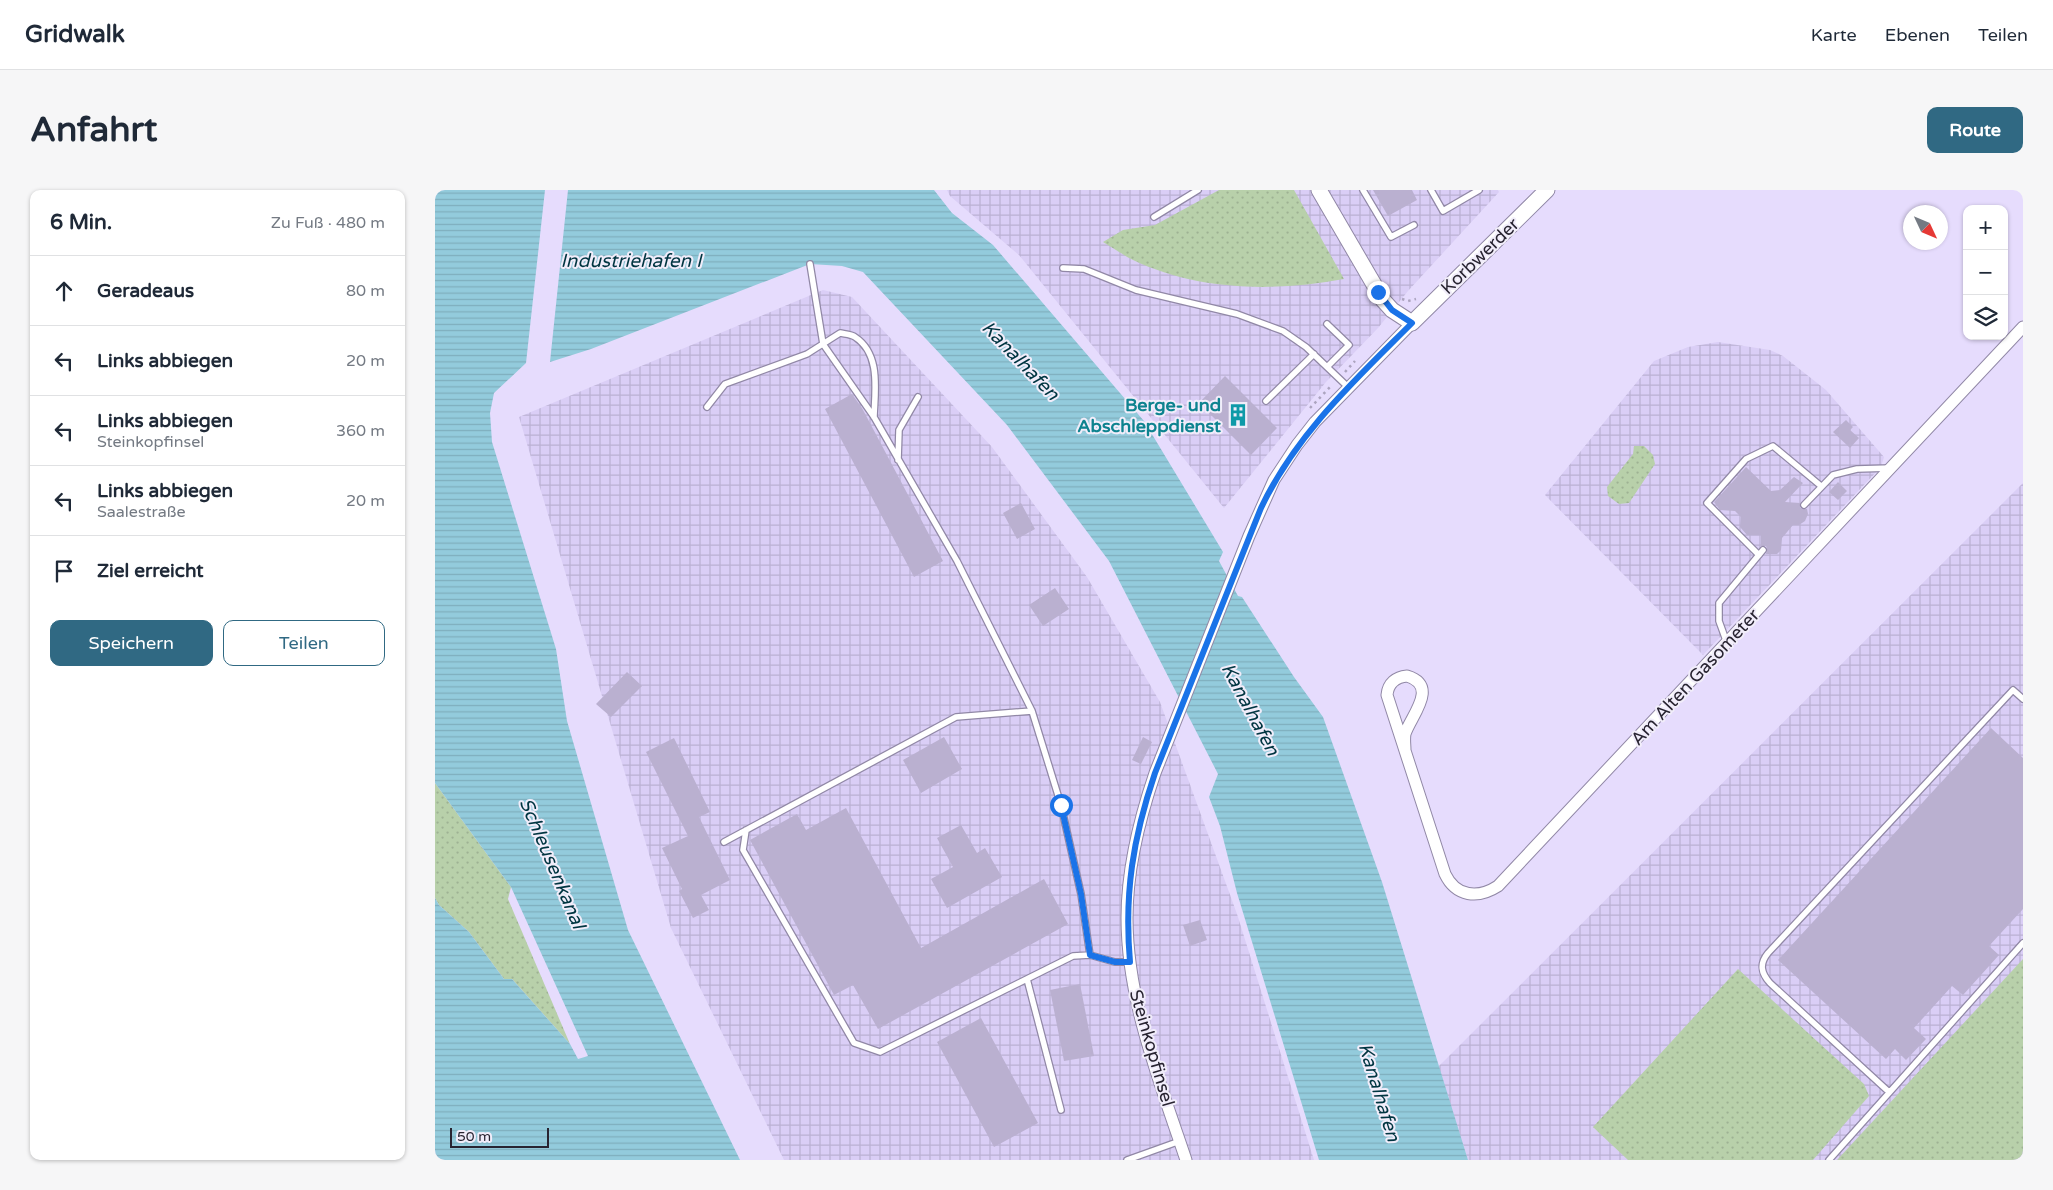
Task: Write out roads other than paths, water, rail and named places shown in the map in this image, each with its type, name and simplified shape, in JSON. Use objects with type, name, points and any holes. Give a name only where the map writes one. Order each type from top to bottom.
[{"type":"main road","points":[[1319,190],[1383,300],[1392,310],[1412,323]]},
{"type":"main road","name":"Korbwerder","points":[[1412,323],[1547,190]]},
{"type":"street","name":"Steinkopfinsel","points":[[1185,1160],[1145,1031],[1130,962],[1127,908],[1135,841],[1143,808],[1267,494],[1289,457],[1315,422],[1412,323]]},
{"type":"street","name":"Am Alten Gasometer","points":[[1405,750],[1405,735],[1421,703],[1422,696],[1417,682],[1407,676],[1393,681],[1387,689],[1387,695],[1405,750],[1448,880],[1459,891],[1468,893],[1487,892],[1503,882],[2023,327]]},
{"type":"lane","points":[[1153,217],[1198,190]]},
{"type":"lane","points":[[1363,190],[1391,237],[1415,225]]},
{"type":"lane","points":[[1431,190],[1443,211],[1479,190]]},
{"type":"lane","points":[[810,264],[823,344],[874,417],[957,561],[1032,711],[1061,805],[1081,894],[1090,955]]},
{"type":"lane","points":[[1063,268],[1083,270],[1162,297],[1247,317],[1283,331],[1298,340],[1348,388]]},
{"type":"lane","points":[[1327,324],[1349,345],[1327,367]]},
{"type":"lane","points":[[707,407],[725,384],[807,354],[840,333],[854,336],[871,352],[876,378],[874,417]]},
{"type":"lane","points":[[1266,401],[1313,354]]},
{"type":"lane","points":[[898,461],[899,430],[918,397]]},
{"type":"lane","points":[[1727,643],[1719,620],[1719,603],[1761,552],[1707,503],[1746,459],[1773,446],[1821,486]]},
{"type":"lane","points":[[1804,505],[1828,478],[1835,474],[1857,469],[1891,468]]},
{"type":"lane","points":[[1889,1092],[1770,983],[1763,974],[1762,962],[1768,953],[2013,690],[2023,699]]},
{"type":"lane","points":[[724,842],[956,717],[1032,711]]},
{"type":"lane","points":[[746,830],[743,850],[854,1043],[880,1052],[1073,956],[1090,955],[1115,962],[1130,962]]},
{"type":"lane","points":[[1829,1160],[2023,943]]},
{"type":"lane","points":[[1027,979],[1061,1110]]},
{"type":"lane","points":[[1127,1160],[1179,1142]]},
{"type":"water","name":"Schleusenkanal","points":[[435,190],[545,190],[526,363],[494,393],[490,413],[492,442],[556,649],[567,721],[628,930],[740,1160],[435,1160],[435,898],[439,905],[469,932],[504,979],[512,979],[570,1044],[578,1059],[588,1056],[511,887],[435,783]]},
{"type":"water","points":[[568,190],[934,190],[952,213],[993,245],[1144,421],[1223,552],[1219,561],[1238,596],[1242,597],[1294,677],[1323,717],[1382,882],[1468,1160],[1319,1160],[1237,893],[1220,826],[1209,797],[1218,774],[1109,561],[1007,425],[863,272],[842,266],[810,264],[591,349],[550,362]]},
{"type":"place","name":"Berge- und Abschleppdienst","points":[[1238,415]]},
{"type":"water label","name":"Industriehafen I","points":[[631,260]]},
{"type":"water label","name":"Kanalhafen","points":[[1021,360]]},
{"type":"water label","name":"Kanalhafen","points":[[1251,709]]},
{"type":"water label","name":"Kanalhafen","points":[[1380,1092]]}]
